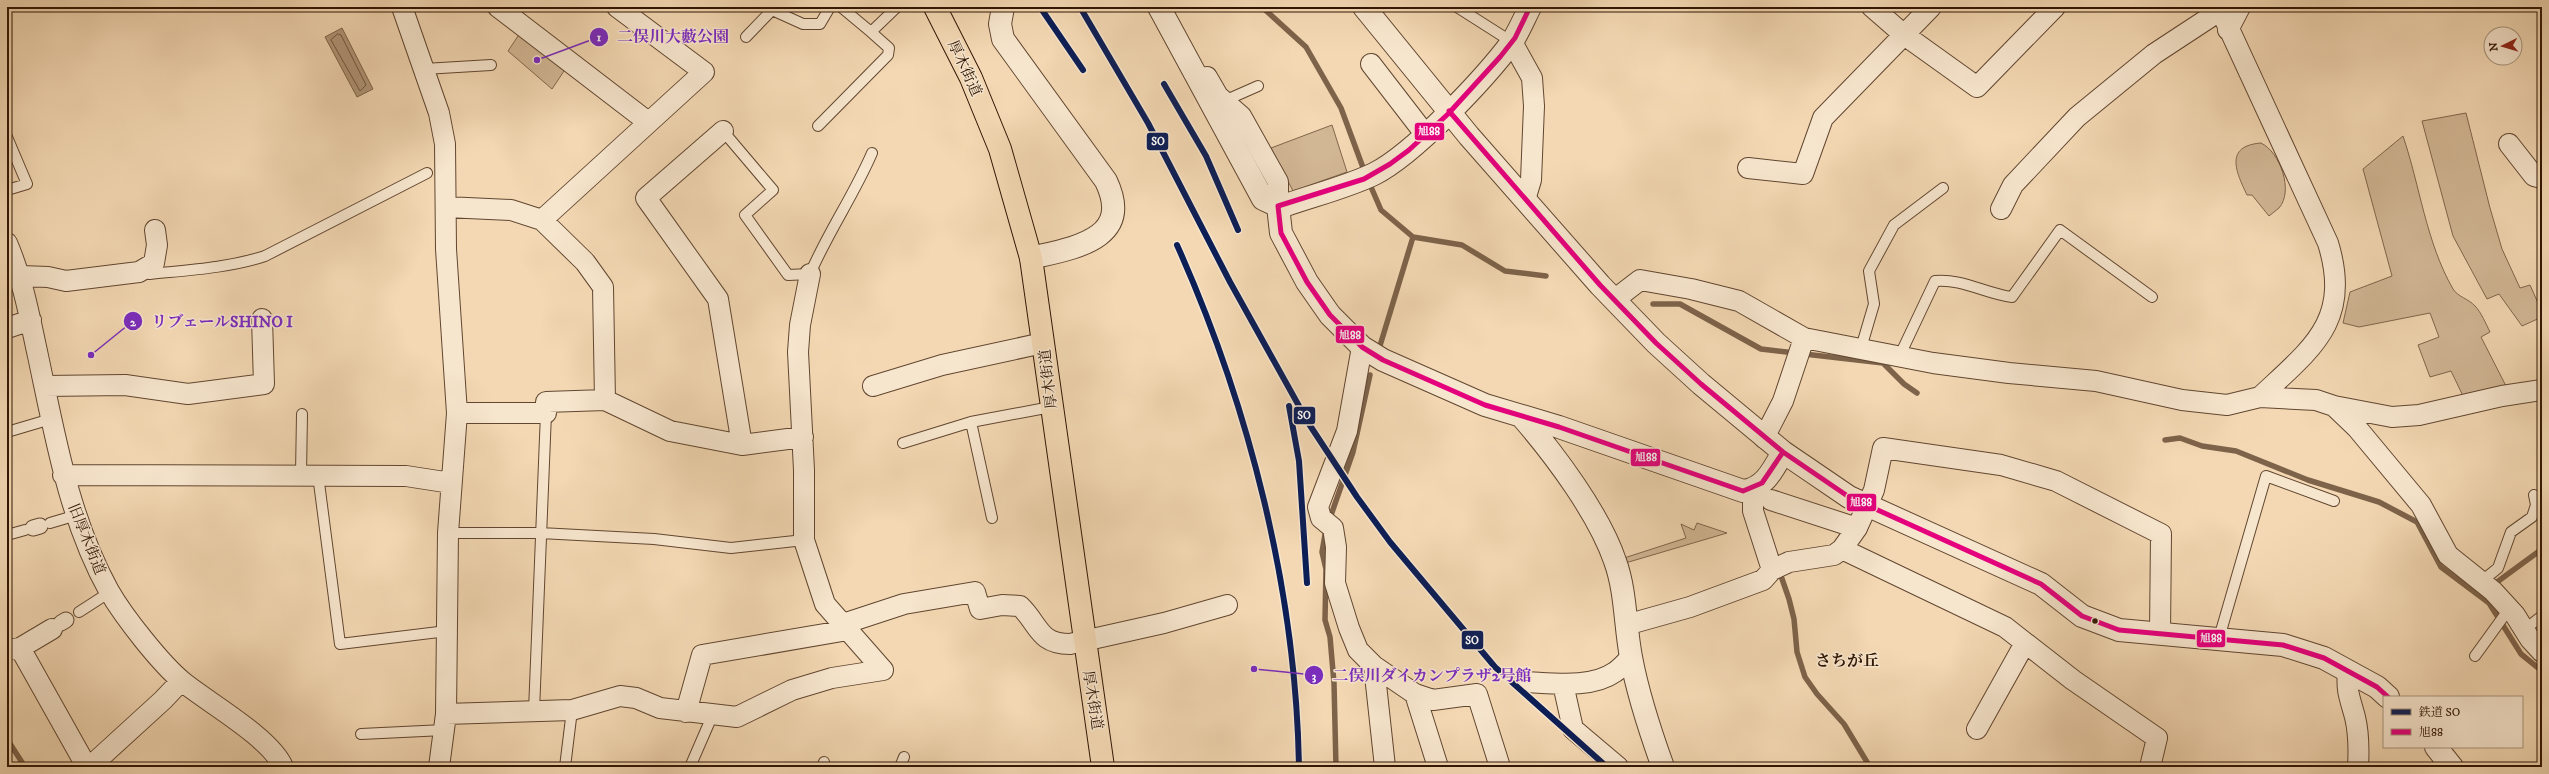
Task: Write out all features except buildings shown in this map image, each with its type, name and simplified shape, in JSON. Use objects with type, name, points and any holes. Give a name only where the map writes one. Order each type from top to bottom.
[{"type":"main road","name":"厚木街道","points":[[935,7],[971,78],[1000,149],[1031,258],[1103,767]]},
{"type":"street","points":[[402,7],[439,113],[445,144],[443,165],[446,207],[446,249],[457,413],[448,534],[445,722],[439,767]]},
{"type":"street","points":[[498,7],[648,122]]},
{"type":"street","points":[[542,220],[704,72],[617,7]]},
{"type":"street","points":[[1003,7],[1000,24],[1006,45],[1106,181],[1112,193],[1113,208],[1111,221],[1102,233],[1090,243],[1031,258]]},
{"type":"street","points":[[1159,7],[1263,199],[1278,206],[1286,205],[1375,173],[1400,157],[1449,111],[1512,42],[1530,7]]},
{"type":"street","points":[[1168,7],[1218,96],[1241,116],[1278,182],[1278,206],[1281,233],[1306,282],[1330,315],[1371,353],[1484,405],[1559,427],[1743,491],[1762,495],[1857,528]]},
{"type":"street","points":[[1364,7],[1449,111],[1525,200],[1614,300],[1656,343],[1764,438],[1849,497],[2041,584],[2082,616],[2119,630],[2283,645],[2324,658],[2377,687],[2387,696]]},
{"type":"street","points":[[1872,7],[1904,34],[1977,87],[2055,7]]},
{"type":"street","points":[[1748,168],[1802,174],[1823,118],[1931,7]]},
{"type":"street","points":[[2228,30],[2240,7]]},
{"type":"street","points":[[2001,209],[2013,184],[2077,117],[2154,54],[2220,9],[2228,30],[2328,243],[2335,266],[2336,292],[2328,324],[2313,347],[2260,397]]},
{"type":"street","points":[[1512,42],[1532,78],[1534,106],[1532,175],[1525,200]]},
{"type":"street","points":[[1371,64],[1425,134]]},
{"type":"street","points":[[723,131],[646,198],[718,299],[742,445]]},
{"type":"street","points":[[2509,144],[2534,176],[2542,178]]},
{"type":"street","points":[[446,207],[511,210],[542,220],[585,262],[603,287],[605,400]]},
{"type":"street","points":[[21,276],[48,277],[66,281],[139,272],[154,263],[157,245],[155,230]]},
{"type":"street","name":"旧厚木街道","points":[[7,243],[21,276],[63,474],[92,557],[110,592],[139,634],[181,681],[272,748],[280,766]]},
{"type":"street","points":[[445,722],[534,711],[572,710],[620,696],[636,698],[660,708],[737,717],[792,690],[832,678],[883,670],[825,604],[804,540],[803,437],[798,352],[800,325],[810,274]]},
{"type":"street","points":[[1614,300],[1640,280],[1691,289],[1739,301],[1800,348],[1861,348],[1933,363],[2009,374],[2096,382],[2182,400],[2227,405],[2260,397],[2316,400],[2334,406],[2392,417],[2419,415],[2502,396],[2542,390]]},
{"type":"street","points":[[45,386],[125,385],[188,394],[264,384],[262,319]]},
{"type":"street","points":[[7,328],[30,320]]},
{"type":"street","points":[[873,386],[942,365],[1043,343]]},
{"type":"street","points":[[1764,438],[1783,401],[1800,348]]},
{"type":"street","points":[[1371,353],[1347,431],[1318,507],[1327,523],[1336,547],[1335,583],[1349,628],[1358,650],[1374,666],[1415,694],[1433,700],[1477,694],[1500,767]]},
{"type":"street","points":[[457,413],[546,414],[546,402],[605,400],[670,431],[742,445],[803,437]]},
{"type":"street","points":[[2334,406],[2357,428],[2421,505],[2448,555],[2487,585],[2509,608],[2524,630],[2542,652]]},
{"type":"street","points":[[1522,417],[1539,437],[1604,533],[1616,563],[1631,657],[1648,726],[1663,767]]},
{"type":"street","points":[[1626,625],[1690,607],[1763,580],[1772,570],[1789,562],[1834,555],[1842,549],[1857,528],[1874,490],[1882,448],[2001,465],[2056,481],[2161,534],[2160,633]]},
{"type":"street","points":[[1772,570],[1753,511],[1783,452]]},
{"type":"street","points":[[63,474],[310,474],[406,476],[452,483]]},
{"type":"street","points":[[1842,549],[2005,627],[2072,680],[2157,738],[2150,767]]},
{"type":"street","points":[[686,712],[702,655],[846,627],[865,615],[904,604],[975,592],[980,609],[1002,605],[1020,606],[1027,612],[1036,628],[1057,644],[1084,641],[1164,623],[1228,605]]},
{"type":"street","points":[[60,624],[14,649],[84,762],[94,763],[163,700],[181,681]]},
{"type":"street","points":[[1977,729],[2025,643]]},
{"type":"street","points":[[1524,682],[1563,684],[1598,680],[1614,672],[1631,657]]},
{"type":"street","points":[[1374,666],[1385,767]]},
{"type":"street","points":[[2348,671],[2346,690],[2355,717],[2359,746],[2358,767]]},
{"type":"street","points":[[1563,684],[1573,729],[1618,767]]},
{"type":"street","points":[[1415,694],[1438,767]]},
{"type":"street","points":[[2437,748],[2452,767]]},
{"type":"lane","points":[[746,37],[772,10],[803,24],[820,24],[830,7]]},
{"type":"lane","points":[[818,126],[888,55],[889,48],[841,7]]},
{"type":"lane","points":[[871,32],[897,7]]},
{"type":"lane","points":[[1457,7],[1512,42]]},
{"type":"lane","points":[[424,69],[492,65]]},
{"type":"lane","points":[[1224,101],[1258,86]]},
{"type":"lane","points":[[723,131],[773,190],[745,215],[788,275],[810,274],[823,245],[859,184],[872,153]]},
{"type":"lane","points":[[7,136],[27,184],[7,190]]},
{"type":"lane","points":[[139,272],[150,274],[220,267],[243,263],[265,256],[426,173]]},
{"type":"lane","points":[[1861,348],[1874,304],[1870,271],[1894,225],[1943,188]]},
{"type":"lane","points":[[1900,355],[1935,281],[1942,280],[2012,297],[2060,230],[2152,297]]},
{"type":"lane","points":[[903,443],[971,422],[1051,407]]},
{"type":"lane","points":[[302,414],[310,474],[340,644],[447,631]]},
{"type":"lane","points":[[534,711],[546,414]]},
{"type":"lane","points":[[7,432],[51,419]]},
{"type":"lane","points":[[971,422],[992,518]]},
{"type":"lane","points":[[2219,638],[2266,476],[2334,501]]},
{"type":"lane","points":[[2487,585],[2498,568],[2511,532],[2532,517],[2536,506],[2534,495]]},
{"type":"lane","points":[[7,535],[77,515]]},
{"type":"lane","points":[[448,534],[540,533],[654,539],[731,548],[804,540]]},
{"type":"lane","points":[[79,612],[110,592]]},
{"type":"lane","points":[[2475,656],[2509,608]]},
{"type":"lane","points":[[2524,630],[2542,616]]},
{"type":"lane","points":[[566,767],[572,710]]},
{"type":"lane","points":[[690,767],[713,714]]},
{"type":"lane","points":[[361,734],[445,722]]},
{"type":"shaded area","points":[[296,7],[350,7],[350,8],[293,11]]},
{"type":"shaded area","points":[[522,30],[566,68],[552,89],[508,51]]},
{"type":"shaded area","points":[[2466,113],[2502,249],[2520,288],[2530,285],[2542,312],[2542,317],[2522,326],[2499,294],[2487,299],[2453,236],[2422,121]]},
{"type":"shaded area","points":[[1332,125],[1347,172],[1293,191],[1271,148]]},
{"type":"shaded area","points":[[2403,136],[2436,252],[2455,292],[2473,304],[2483,318],[2490,332],[2481,337],[2507,388],[2464,398],[2451,371],[2430,377],[2418,345],[2439,337],[2430,313],[2359,327],[2343,323],[2350,292],[2392,276],[2363,169]]},
{"type":"shaded area","points":[[2261,143],[2268,148],[2279,163],[2285,182],[2283,201],[2279,208],[2269,216],[2252,195],[2247,195],[2239,178],[2236,162],[2237,155],[2242,149],[2249,145]]},
{"type":"shaded area","points":[[1697,523],[1727,533],[1622,564],[1621,559],[1686,538],[1681,524],[1694,530]]},
{"type":"water","points":[[342,28],[373,89],[357,97],[325,37]]},
{"type":"waterway","points":[[1262,7],[1306,47],[1341,108],[1365,173]]},
{"type":"waterway","points":[[1368,180],[1381,210],[1413,237],[1462,245],[1505,271],[1546,276]]},
{"type":"waterway","points":[[1379,349],[1413,237]]},
{"type":"waterway","points":[[1653,304],[1680,304],[1761,349],[1883,363],[1904,384],[1917,393]]},
{"type":"waterway","points":[[1329,521],[1353,452],[1370,375]]},
{"type":"waterway","points":[[2165,440],[2180,438],[2202,446],[2236,451],[2308,480],[2379,502],[2417,522],[2441,567],[2489,603],[2521,654],[2542,671]]},
{"type":"waterway","points":[[1326,529],[1322,552],[1326,569],[1325,620],[1330,637],[1334,683],[1336,767]]},
{"type":"waterway","points":[[2497,582],[2542,549]]},
{"type":"waterway","points":[[1780,573],[1794,619],[1797,652],[1805,677],[1817,694],[1844,724],[1870,767]]},
{"type":"waterway","points":[[7,739],[25,767]]},
{"type":"rail line","name":"SO","points":[[1040,7],[1083,70]]},
{"type":"rail line","name":"SO","points":[[1080,7],[1148,123],[1230,282],[1309,424],[1357,497],[1390,542],[1495,667],[1607,767]]},
{"type":"rail line","name":"SO","points":[[1164,84],[1206,156],[1238,230]]},
{"type":"rail line","name":"SO","points":[[1177,245],[1203,306],[1226,370],[1246,434],[1264,500],[1278,567],[1289,633],[1296,700],[1299,767]]},
{"type":"rail line","name":"SO","points":[[1289,406],[1299,461],[1307,583]]},
{"type":"transit line","name":"旭88","points":[[1530,7],[1515,38],[1500,57],[1448,114],[1409,150],[1390,164],[1364,179],[1278,206],[1281,233],[1307,282],[1330,315],[1362,347],[1383,360],[1485,405],[1559,427],[1743,491],[1762,483],[1783,452]]},
{"type":"transit line","name":"旭88","points":[[1449,111],[1600,285],[1656,343],[1701,384],[1783,452],[1849,497],[2041,584],[2082,616],[2119,630],[2283,645],[2324,658],[2377,687],[2387,696]]},
{"type":"place","name":"二俣川大藪公園","points":[[537,60]]},
{"type":"place","name":"リブェールSHINO I","points":[[91,355]]},
{"type":"place","name":"二俣川ダイカンプラザ2号館","points":[[1254,669]]},
{"type":"district","name":"さちが丘","points":[[1847,660]]}]
